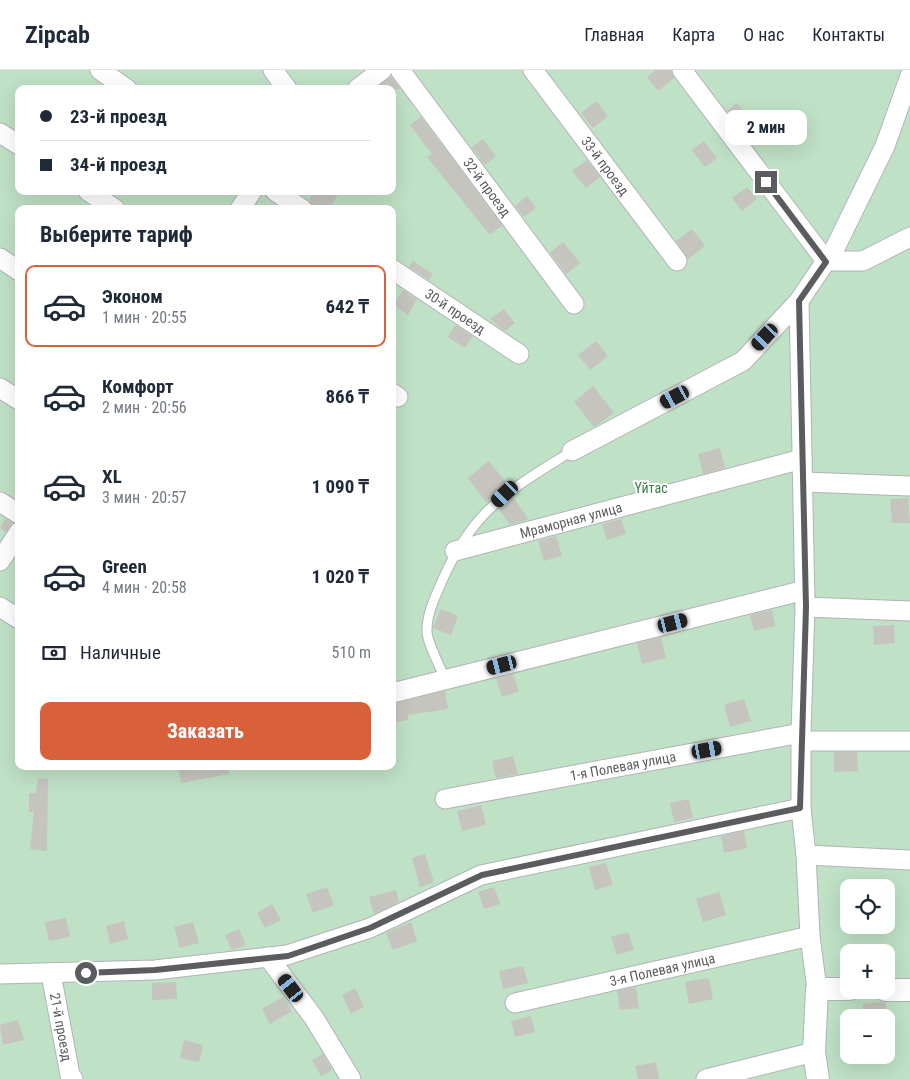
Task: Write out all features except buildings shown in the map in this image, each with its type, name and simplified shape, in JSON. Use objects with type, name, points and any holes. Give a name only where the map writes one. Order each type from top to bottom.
[{"type":"street","points":[[100,70],[121,85]]},
{"type":"street","points":[[272,70],[284,85]]},
{"type":"street","points":[[362,85],[382,70]]},
{"type":"street","name":"32-й проезд","points":[[400,70],[574,304]]},
{"type":"street","name":"33-й проезд","points":[[533,70],[677,261]]},
{"type":"street","points":[[682,70],[826,262]]},
{"type":"street","points":[[572,451],[743,361],[799,301],[836,246],[885,146],[910,76]]},
{"type":"street","points":[[0,133],[15,142]]},
{"type":"street","points":[[94,195],[109,205]]},
{"type":"street","points":[[282,195],[296,205]]},
{"type":"street","points":[[826,262],[863,261],[910,237]]},
{"type":"street","points":[[0,258],[15,268]]},
{"type":"street","name":"30-й проезд","points":[[396,272],[520,354]]},
{"type":"street","points":[[799,301],[805,599],[800,808],[806,855],[810,936],[818,989],[814,1052],[818,1079]]},
{"type":"street","points":[[0,388],[15,397]]},
{"type":"street","name":"Мраморная улица","points":[[455,551],[802,459]]},
{"type":"street","points":[[803,482],[910,486]]},
{"type":"street","points":[[0,502],[15,511]]},
{"type":"street","points":[[0,561],[15,538]]},
{"type":"street","points":[[396,692],[445,679],[805,599],[910,611]]},
{"type":"street","points":[[0,606],[15,616]]},
{"type":"street","name":"1-я Полевая улица","points":[[445,799],[801,737],[910,741]]},
{"type":"street","points":[[0,974],[155,970],[288,956],[370,928],[482,875],[800,808]]},
{"type":"street","points":[[806,855],[910,860]]},
{"type":"street","name":"3-я Полевая улица","points":[[515,1003],[810,936]]},
{"type":"street","points":[[268,958],[314,1018],[351,1079]]},
{"type":"street","name":"21-й проезд","points":[[51,974],[73,1079]]},
{"type":"street","points":[[818,989],[840,989]]},
{"type":"street","points":[[895,990],[910,990]]},
{"type":"street","points":[[706,1079],[814,1052]]},
{"type":"lane","points":[[445,679],[426,631],[432,605],[455,551],[474,523],[505,494],[572,451]]},
{"type":"green space","name":"Үйтас","points":[[0,70],[910,70],[910,1079],[0,1079]]},
{"type":"route","points":[[86,973],[155,970],[288,956],[370,928],[482,875],[800,808],[806,607],[799,301],[826,262],[766,182]]}]
